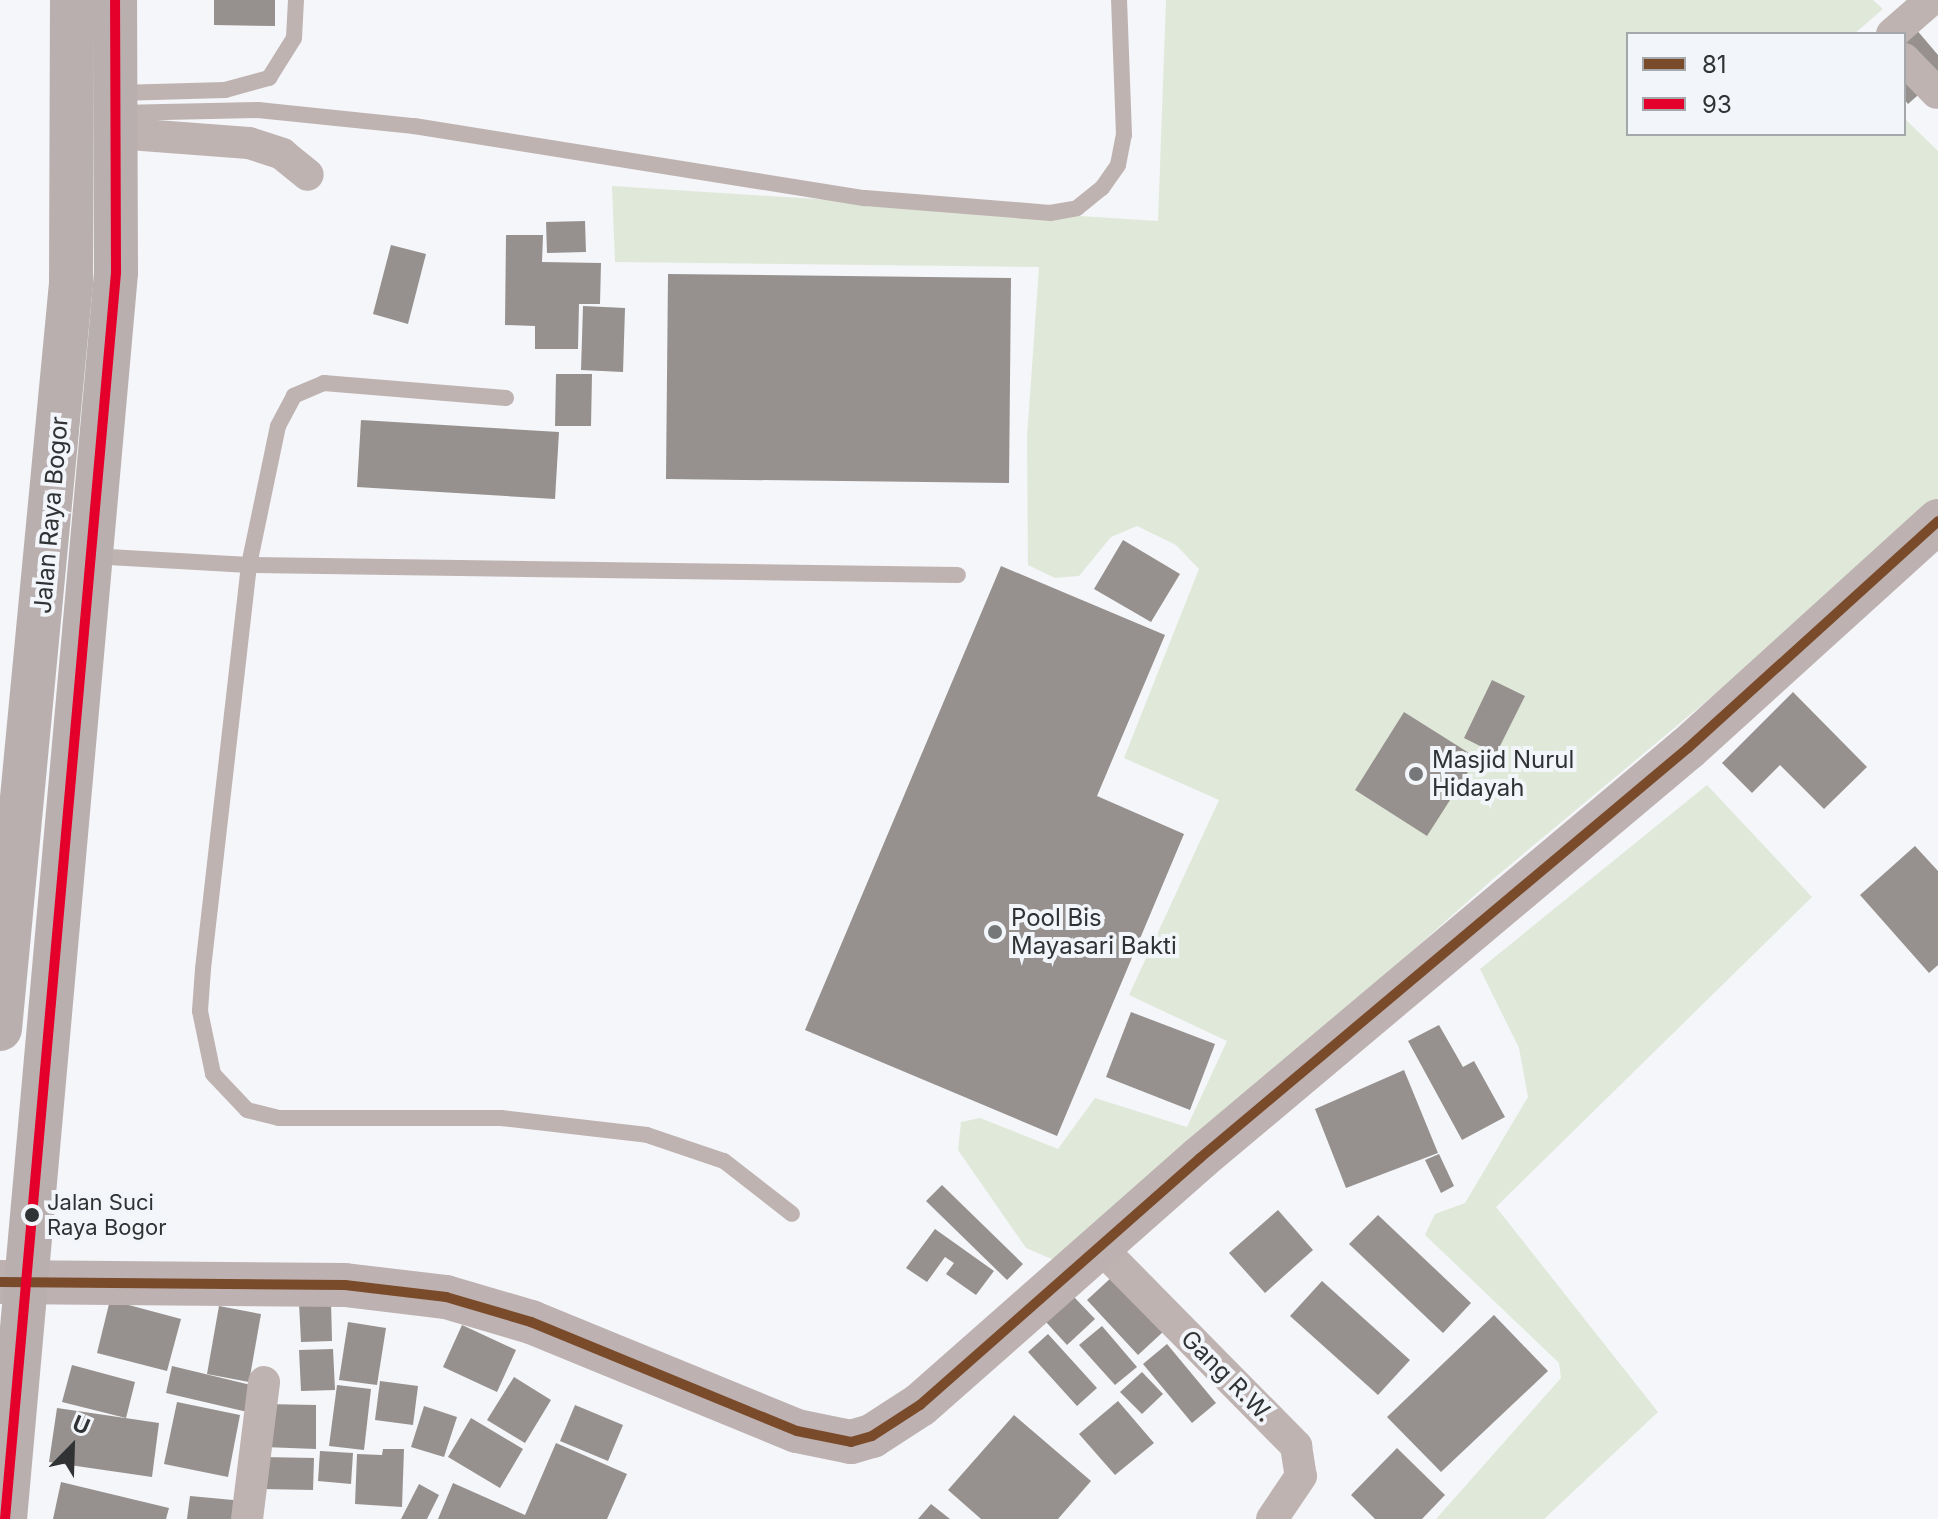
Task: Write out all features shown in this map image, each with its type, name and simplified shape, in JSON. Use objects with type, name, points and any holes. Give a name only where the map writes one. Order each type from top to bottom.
[{"type":"highway","name":"Jalan Raya Bogor","points":[[5,1519],[12,1282],[94,556],[116,272],[101,103],[72,0]]},
{"type":"highway","name":"Jalan Raya Bogor","points":[[0,1029],[49,553],[71,284],[115,0]]},
{"type":"street","points":[[1894,32],[1931,0]]},
{"type":"street","points":[[1906,61],[1937,93]]},
{"type":"street","points":[[101,103],[282,154],[308,175]]},
{"type":"street","points":[[12,1282],[266,1297],[396,1289],[488,1306],[797,1431],[851,1442],[920,1405],[1099,1246],[1688,748],[1938,521]]},
{"type":"street","name":"Gang R.W.","points":[[1099,1246],[1296,1446],[1301,1476],[1272,1519]]},
{"type":"street","points":[[247,1519],[264,1382]]},
{"type":"lane","points":[[101,103],[225,90],[269,78],[294,38],[296,0]]},
{"type":"lane","points":[[101,103],[258,110],[367,121],[523,140],[865,198],[1050,213],[1077,208],[1102,188],[1118,165],[1124,135],[1119,0]]},
{"type":"lane","points":[[506,398],[324,383],[294,396],[278,426],[249,565],[200,1011],[213,1074],[229,1098],[279,1118],[501,1118],[647,1135],[724,1161],[792,1214]]},
{"type":"lane","points":[[49,553],[249,565],[958,575]]},
{"type":"green space","points":[[1166,0],[1873,0],[1883,9],[1856,32],[1626,32],[1626,136],[1906,136],[1906,120],[1938,151],[1938,508],[1492,880],[1061,1263],[1026,1248],[958,1150],[961,1122],[980,1118],[1058,1149],[1095,1098],[1187,1127],[1227,1041],[1129,995],[1219,800],[1124,758],[1199,569],[1176,545],[1137,526],[1111,537],[1079,576],[1055,578],[1028,565],[1027,437],[1039,267],[615,262],[612,186],[1158,221]]},
{"type":"green space","points":[[1707,785],[1812,897],[1496,1207],[1658,1412],[1544,1519],[1436,1519],[1561,1378],[1559,1363],[1425,1235],[1435,1214],[1465,1203],[1528,1097],[1519,1048],[1480,969]]},
{"type":"building","points":[[214,0],[275,0],[275,26],[214,25]]},
{"type":"building","points":[[1915,28],[1938,55],[1938,83],[1906,51],[1906,36]]},
{"type":"building","points":[[1906,67],[1926,88],[1908,104],[1906,102]]},
{"type":"building","points":[[585,221],[586,252],[547,253],[546,222]]},
{"type":"building","points":[[506,235],[543,235],[542,262],[601,263],[600,304],[579,304],[578,349],[535,349],[535,326],[505,325]]},
{"type":"building","points":[[391,245],[426,254],[408,324],[373,314]]},
{"type":"building","points":[[668,274],[1011,278],[1009,483],[666,479]]},
{"type":"building","points":[[583,306],[625,308],[623,372],[581,370]]},
{"type":"building","points":[[556,374],[592,374],[591,426],[555,426]]},
{"type":"building","points":[[361,420],[559,432],[555,499],[357,487]]},
{"type":"building","points":[[1123,540],[1180,574],[1151,622],[1094,589]]},
{"type":"building","name":"Pool Bis Mayasari Bakti","points":[[1001,566],[1165,635],[1097,796],[1184,834],[1057,1136],[805,1030]]},
{"type":"building","points":[[1492,680],[1525,696],[1496,754],[1464,738]]},
{"type":"building","points":[[1793,692],[1867,767],[1824,809],[1780,765],[1752,793],[1722,763]]},
{"type":"building","name":"Masjid Nurul Hidayah","points":[[1404,712],[1477,758],[1427,836],[1355,790]]},
{"type":"building","points":[[1915,846],[1938,871],[1938,965],[1929,973],[1860,895]]},
{"type":"building","points":[[1131,1012],[1215,1044],[1190,1110],[1106,1077]]},
{"type":"building","points":[[1439,1025],[1463,1067],[1474,1061],[1505,1117],[1462,1140],[1408,1041]]},
{"type":"building","points":[[1404,1070],[1438,1153],[1346,1188],[1315,1109]]},
{"type":"building","points":[[1439,1154],[1454,1186],[1441,1193],[1425,1160]]},
{"type":"building","points":[[942,1185],[1023,1264],[1007,1280],[926,1201]]},
{"type":"building","points":[[1278,1210],[1313,1250],[1265,1293],[1229,1253]]},
{"type":"building","points":[[1378,1215],[1471,1303],[1443,1333],[1349,1244]]},
{"type":"building","points":[[935,1229],[994,1271],[976,1295],[946,1274],[954,1263],[945,1257],[927,1282],[906,1268]]},
{"type":"building","points":[[1113,1276],[1164,1331],[1138,1355],[1087,1300]]},
{"type":"building","points":[[1322,1281],[1410,1360],[1378,1395],[1290,1316]]},
{"type":"building","points":[[1074,1297],[1095,1319],[1067,1345],[1046,1322]]},
{"type":"building","points":[[110,1300],[181,1319],[167,1371],[97,1353]]},
{"type":"building","points":[[331,1302],[332,1341],[301,1342],[299,1303]]},
{"type":"building","points":[[219,1306],[261,1314],[249,1382],[207,1374]]},
{"type":"building","points":[[1494,1315],[1548,1371],[1441,1472],[1387,1417]]},
{"type":"building","points":[[348,1322],[386,1328],[377,1385],[339,1380]]},
{"type":"building","points":[[462,1325],[516,1350],[497,1392],[443,1367]]},
{"type":"building","points":[[1102,1326],[1137,1367],[1115,1385],[1079,1345]]},
{"type":"building","points":[[1048,1334],[1097,1388],[1077,1406],[1028,1352]]},
{"type":"building","points":[[1167,1344],[1216,1403],[1192,1423],[1143,1364]]},
{"type":"building","points":[[333,1349],[335,1390],[301,1391],[299,1350]]},
{"type":"building","points":[[72,1365],[135,1382],[126,1418],[62,1402]]},
{"type":"building","points":[[172,1366],[263,1388],[256,1414],[166,1393]]},
{"type":"building","points":[[1142,1372],[1163,1394],[1142,1414],[1120,1392]]},
{"type":"building","points":[[514,1377],[551,1400],[525,1443],[487,1420]]},
{"type":"building","points":[[380,1381],[418,1386],[413,1425],[375,1420]]},
{"type":"building","points":[[337,1385],[371,1389],[364,1450],[329,1446]]},
{"type":"building","points":[[1118,1401],[1154,1443],[1115,1475],[1079,1434]]},
{"type":"building","points":[[177,1402],[240,1415],[228,1477],[164,1464]]},
{"type":"building","points":[[265,1404],[316,1405],[316,1449],[264,1447]]},
{"type":"building","points":[[575,1405],[623,1425],[608,1461],[560,1441]]},
{"type":"building","points":[[424,1406],[457,1417],[444,1457],[411,1447]]},
{"type":"building","points":[[57,1408],[159,1423],[152,1477],[49,1462]]},
{"type":"building","points":[[1014,1415],[1091,1481],[1058,1519],[981,1519],[948,1490]]},
{"type":"building","points":[[471,1418],[523,1449],[500,1488],[448,1457]]},
{"type":"building","points":[[556,1443],[627,1474],[607,1519],[438,1519],[453,1483],[525,1515]]},
{"type":"building","points":[[1397,1448],[1445,1495],[1422,1519],[1375,1519],[1351,1495]]},
{"type":"building","points":[[383,1449],[404,1449],[402,1507],[355,1504],[357,1454],[382,1455]]},
{"type":"building","points":[[320,1451],[353,1453],[351,1484],[318,1481]]},
{"type":"building","points":[[263,1457],[314,1458],[313,1490],[262,1489]]},
{"type":"building","points":[[61,1482],[169,1508],[166,1519],[53,1519]]},
{"type":"building","points":[[419,1484],[439,1495],[427,1519],[401,1519]]},
{"type":"building","points":[[190,1496],[244,1501],[242,1519],[187,1519]]},
{"type":"building","points":[[931,1504],[950,1519],[918,1519]]},
{"type":"transit line","name":"93","points":[[5,1519],[116,272],[115,0]]},
{"type":"transit line","name":"81","points":[[0,1282],[345,1285],[446,1297],[531,1322],[797,1431],[851,1442],[872,1436],[920,1405],[1200,1158],[1688,748],[1938,521]]},
{"type":"place","name":"Masjid Nurul Hidayah","points":[[1416,774]]},
{"type":"place","name":"Pool Bis Mayasari Bakti","points":[[995,932]]},
{"type":"place","name":"Jalan Suci Raya Bogor","points":[[32,1215]]}]
